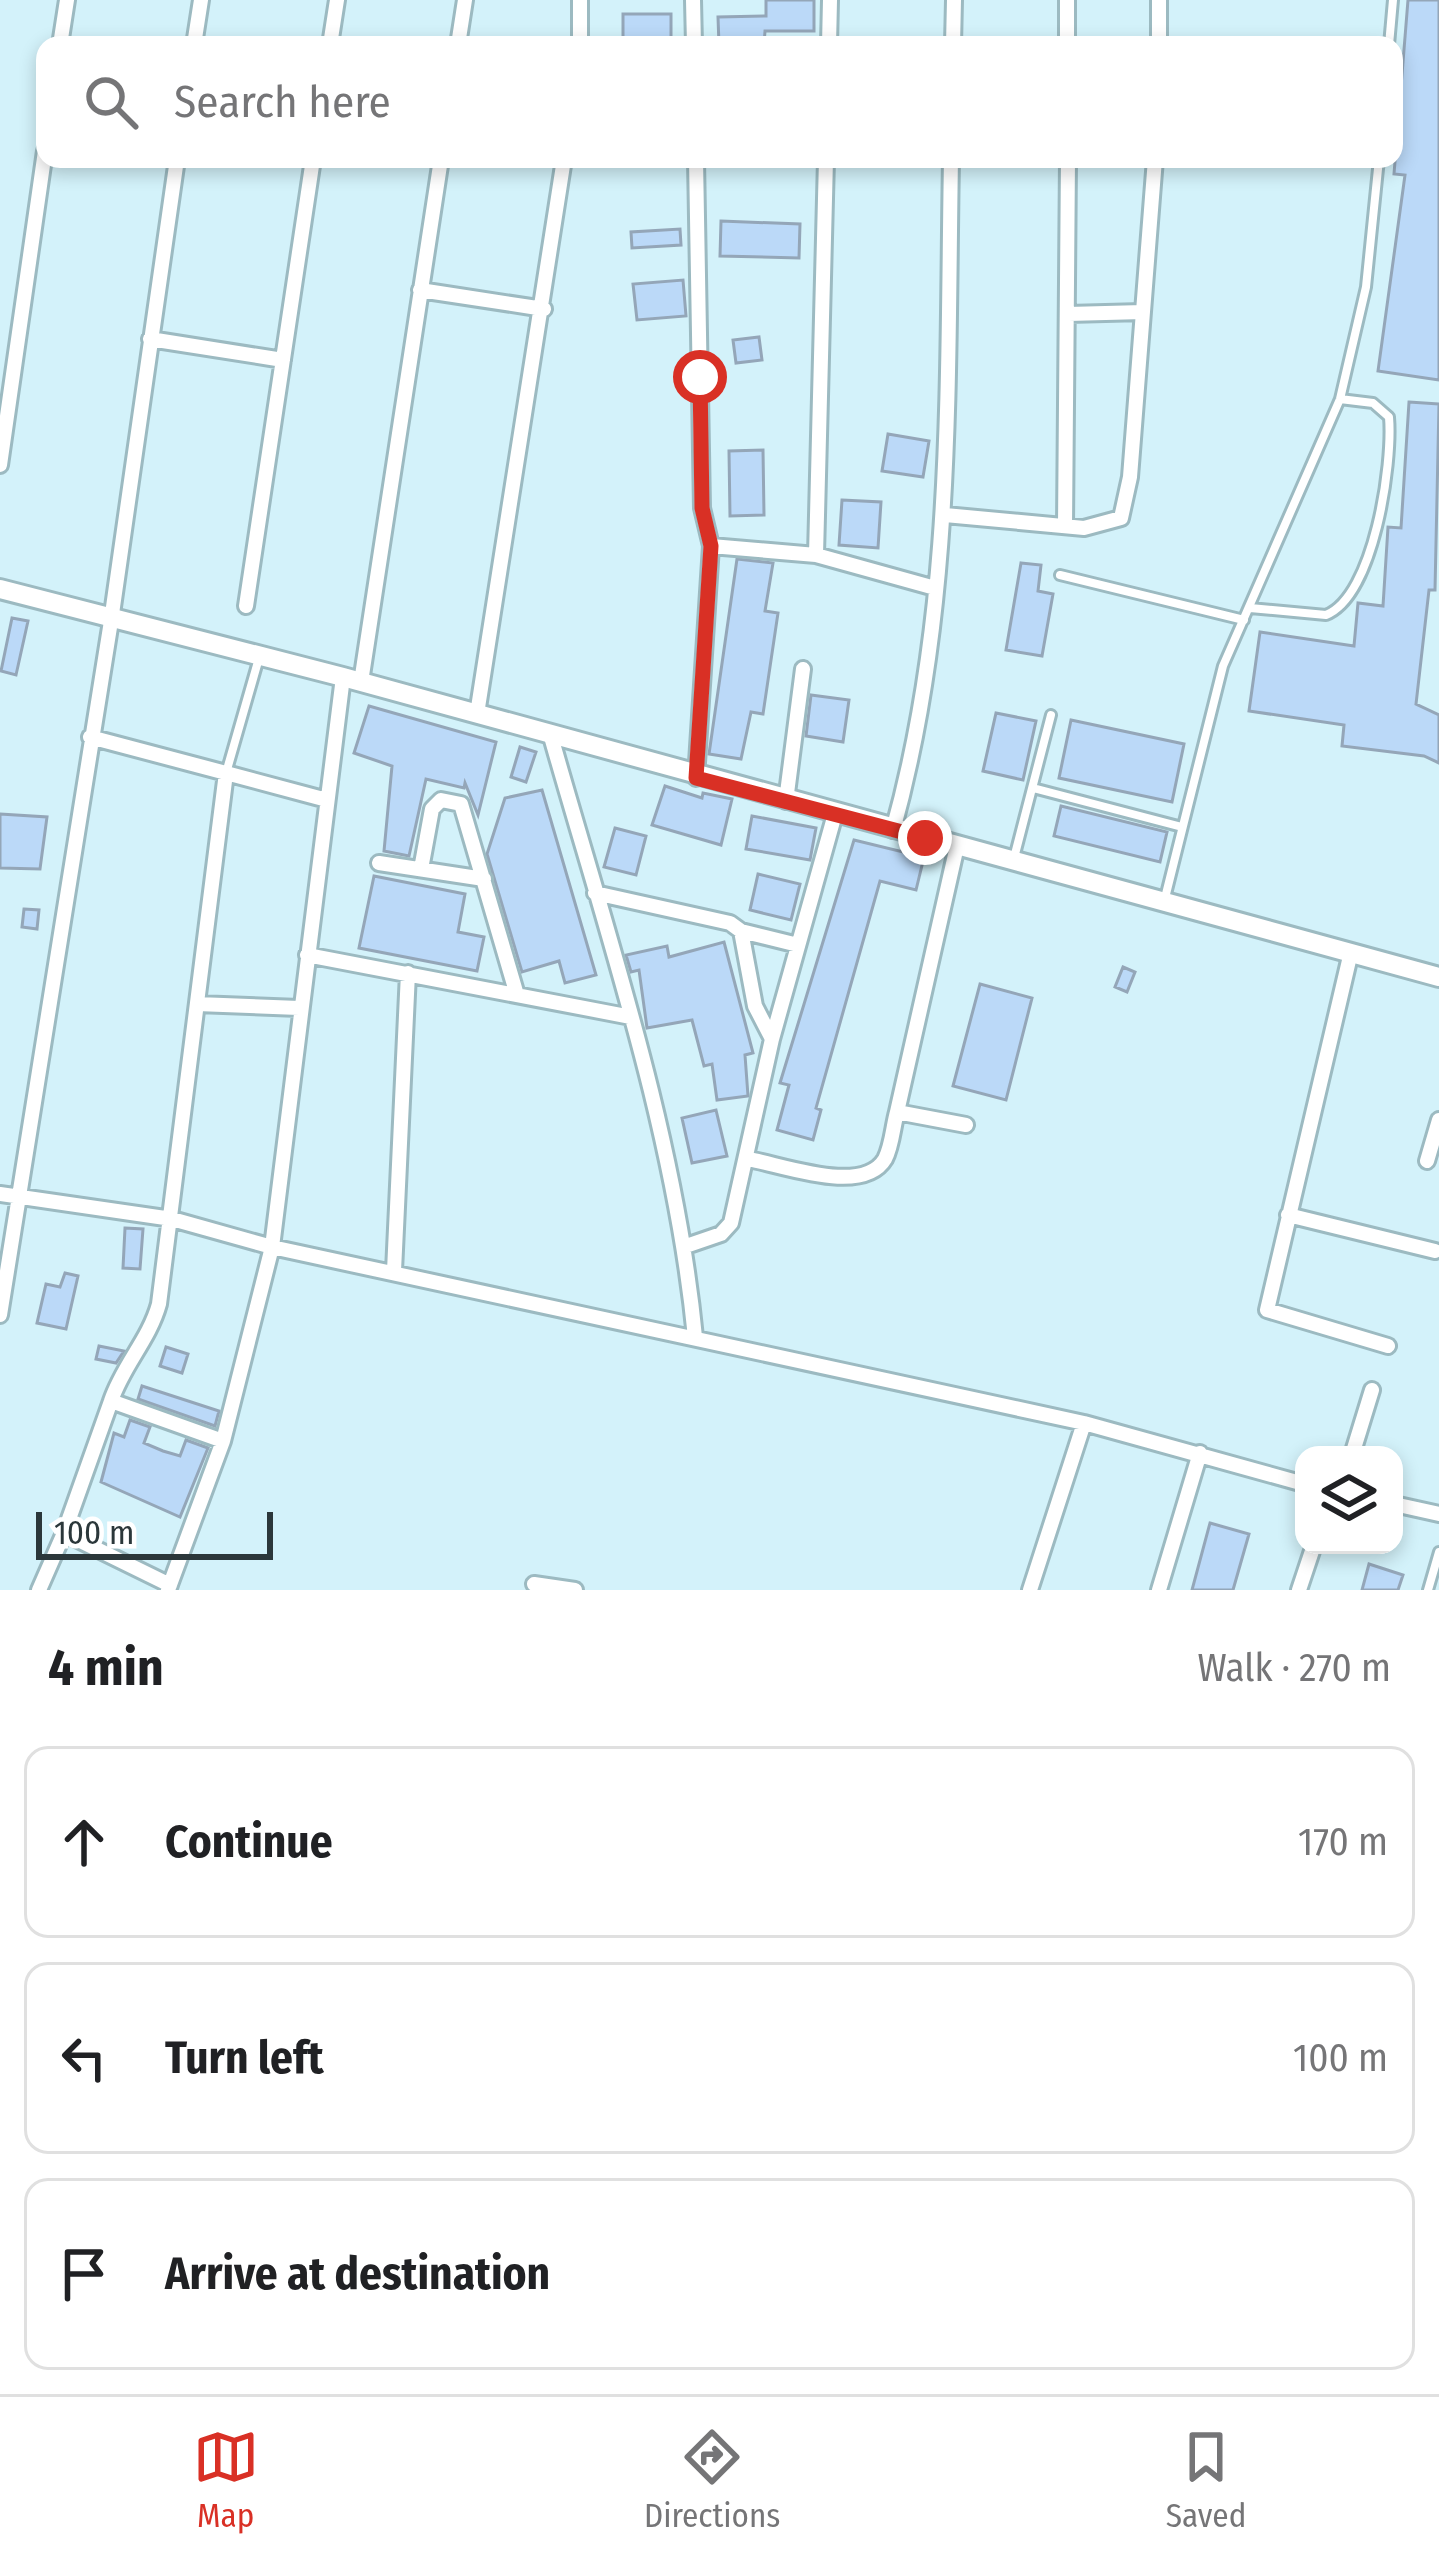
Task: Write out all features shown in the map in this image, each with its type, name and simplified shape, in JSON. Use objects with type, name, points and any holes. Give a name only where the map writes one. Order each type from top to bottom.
[{"type":"street","points":[[61,36],[67,0]]},
{"type":"street","points":[[195,36],[201,0]]},
{"type":"street","points":[[331,36],[337,0]]},
{"type":"street","points":[[459,36],[465,0]]},
{"type":"street","points":[[580,0],[580,36]]},
{"type":"street","points":[[693,0],[694,36]]},
{"type":"street","points":[[829,36],[830,0]]},
{"type":"street","points":[[953,36],[954,0]]},
{"type":"street","points":[[1067,0],[1067,36]]},
{"type":"street","points":[[1159,36],[1160,0]]},
{"type":"street","points":[[0,465],[43,168]]},
{"type":"street","points":[[0,1315],[111,621],[176,168]]},
{"type":"street","points":[[246,606],[312,168]]},
{"type":"street","points":[[64,1533],[169,1587],[223,1441],[272,1246],[327,800],[440,168]]},
{"type":"street","points":[[477,714],[563,168]]},
{"type":"street","points":[[696,168],[702,508],[711,546],[696,778]]},
{"type":"street","points":[[816,555],[826,168]]},
{"type":"street","points":[[893,830],[925,679],[945,514],[951,168]]},
{"type":"street","points":[[1066,526],[1068,168]]},
{"type":"street","points":[[945,514],[1066,526],[1110,525],[1127,503],[1153,168]]},
{"type":"street","points":[[421,290],[544,309]]},
{"type":"street","points":[[1068,314],[1143,312]]},
{"type":"street","points":[[150,339],[283,361]]},
{"type":"street","points":[[711,546],[816,555],[935,588]]},
{"type":"street","points":[[0,589],[352,679],[696,778],[1439,977]]},
{"type":"street","points":[[785,801],[803,669]]},
{"type":"street","points":[[550,734],[631,1017],[686,1246],[695,1337]]},
{"type":"street","points":[[90,737],[327,800]]},
{"type":"street","points":[[39,1590],[118,1380],[152,1330],[172,1220],[226,773]]},
{"type":"street","points":[[421,869],[432,809],[452,800],[461,804],[517,995]]},
{"type":"street","points":[[686,1246],[721,1234],[730,1223],[772,1039],[835,814]]},
{"type":"street","points":[[748,1160],[854,1178],[873,1172],[886,1157],[957,846]]},
{"type":"street","points":[[379,862],[484,879]]},
{"type":"street","points":[[596,893],[730,923],[741,931],[798,946]]},
{"type":"street","points":[[741,931],[755,1006],[772,1039]]},
{"type":"street","points":[[1352,952],[1288,1214],[1269,1313],[1388,1346]]},
{"type":"street","points":[[307,955],[631,1017]]},
{"type":"street","points":[[394,1271],[408,973]]},
{"type":"street","points":[[197,1004],[299,1008]]},
{"type":"street","points":[[897,1112],[966,1125]]},
{"type":"street","points":[[1427,1161],[1439,1120]]},
{"type":"street","points":[[0,1194],[172,1220],[272,1246],[1084,1423],[1295,1481]]},
{"type":"street","points":[[1288,1214],[1435,1251]]},
{"type":"street","points":[[1355,1446],[1372,1390]]},
{"type":"street","points":[[111,1401],[223,1441]]},
{"type":"street","points":[[1030,1590],[1084,1423]]},
{"type":"street","points":[[1159,1590],[1200,1453]]},
{"type":"street","points":[[1403,1506],[1439,1514]]},
{"type":"street","points":[[1299,1590],[1311,1554]]},
{"type":"street","points":[[534,1584],[575,1590]]},
{"type":"lane","points":[[1390,36],[1393,0]]},
{"type":"lane","points":[[1164,902],[1223,666],[1340,399],[1366,287],[1378,168]]},
{"type":"lane","points":[[1250,608],[1336,611],[1373,556],[1389,417],[1373,403],[1340,399]]},
{"type":"lane","points":[[1060,575],[1244,620]]},
{"type":"lane","points":[[226,773],[260,657]]},
{"type":"lane","points":[[1014,862],[1052,715]]},
{"type":"lane","points":[[1033,788],[1183,827]]},
{"type":"lane","points":[[1428,1590],[1439,1552]]},
{"type":"building","points":[[766,0],[814,0],[814,31],[719,36],[718,17],[766,16]]},
{"type":"building","points":[[1408,0],[1439,0],[1439,380],[1378,371],[1405,175],[1394,174],[1394,168],[1403,168]]},
{"type":"building","points":[[623,14],[671,14],[671,36],[623,36]]},
{"type":"building","points":[[721,221],[800,224],[799,258],[720,256]]},
{"type":"building","points":[[680,229],[681,245],[632,248],[631,232]]},
{"type":"building","points":[[683,280],[686,316],[637,320],[633,284]]},
{"type":"building","points":[[759,337],[762,360],[736,363],[733,340]]},
{"type":"building","points":[[1409,402],[1439,404],[1435,590],[1429,590],[1416,704],[1439,715],[1439,763],[1424,756],[1342,746],[1344,725],[1249,711],[1260,632],[1354,646],[1358,603],[1383,606],[1388,527],[1401,528]]},
{"type":"building","points":[[888,434],[929,441],[923,477],[882,471]]},
{"type":"building","points":[[763,450],[764,515],[730,516],[729,451]]},
{"type":"building","points":[[842,500],[881,502],[878,548],[839,545]]},
{"type":"building","points":[[737,559],[773,563],[765,611],[778,613],[763,714],[751,712],[741,759],[709,754]]},
{"type":"building","points":[[1021,563],[1041,565],[1038,591],[1053,594],[1042,656],[1006,650]]},
{"type":"building","points":[[12,618],[28,621],[16,675],[1,671]]},
{"type":"building","points":[[811,695],[849,700],[843,742],[806,736]]},
{"type":"building","points":[[369,706],[496,742],[478,815],[465,783],[464,788],[426,779],[409,856],[384,851],[392,766],[354,753]]},
{"type":"building","points":[[996,713],[1036,721],[1023,780],[983,771]]},
{"type":"building","points":[[1071,720],[1184,744],[1172,802],[1059,778]]},
{"type":"building","points":[[520,747],[536,752],[526,782],[511,777]]},
{"type":"building","points":[[665,786],[702,798],[703,793],[732,799],[721,845],[652,825]]},
{"type":"building","points":[[542,790],[596,975],[565,983],[559,961],[522,972],[487,854],[505,798]]},
{"type":"building","points":[[1061,806],[1167,832],[1160,862],[1054,836]]},
{"type":"building","points":[[0,814],[47,817],[40,869],[0,868]]},
{"type":"building","points":[[752,816],[816,828],[810,860],[746,849]]},
{"type":"building","points":[[615,828],[646,836],[636,875],[604,867]]},
{"type":"building","points":[[854,840],[924,857],[916,890],[880,881],[816,1108],[821,1110],[813,1140],[777,1130],[789,1085],[780,1083]]},
{"type":"building","points":[[758,874],[800,884],[791,920],[750,910]]},
{"type":"building","points":[[374,876],[465,894],[458,932],[484,937],[477,971],[359,948]]},
{"type":"building","points":[[24,909],[39,910],[37,929],[22,927]]},
{"type":"building","points":[[724,942],[753,1053],[745,1055],[748,1096],[717,1100],[712,1064],[704,1066],[692,1020],[647,1028],[639,970],[631,972],[626,955],[667,946],[669,957]]},
{"type":"building","points":[[1123,967],[1135,972],[1127,992],[1115,987]]},
{"type":"building","points":[[980,984],[1032,998],[1006,1100],[953,1086]]},
{"type":"building","points":[[716,1110],[727,1156],[692,1163],[682,1118]]},
{"type":"building","points":[[125,1228],[143,1229],[140,1269],[123,1268]]},
{"type":"building","points":[[65,1273],[78,1276],[66,1329],[37,1323],[46,1284],[60,1287]]},
{"type":"building","points":[[99,1346],[124,1351],[116,1363],[96,1359]]},
{"type":"building","points":[[166,1347],[188,1354],[182,1373],[160,1366]]},
{"type":"building","points":[[142,1386],[219,1411],[215,1426],[138,1399]]},
{"type":"building","points":[[130,1420],[150,1427],[144,1443],[163,1451],[180,1456],[186,1440],[208,1448],[180,1517],[101,1482],[114,1433],[124,1437]]},
{"type":"building","points":[[1210,1523],[1249,1534],[1233,1590],[1192,1590]]},
{"type":"building","points":[[1369,1564],[1403,1575],[1398,1590],[1362,1590]]},
{"type":"route","points":[[700,377],[702,508],[711,546],[696,778],[925,838]]}]
